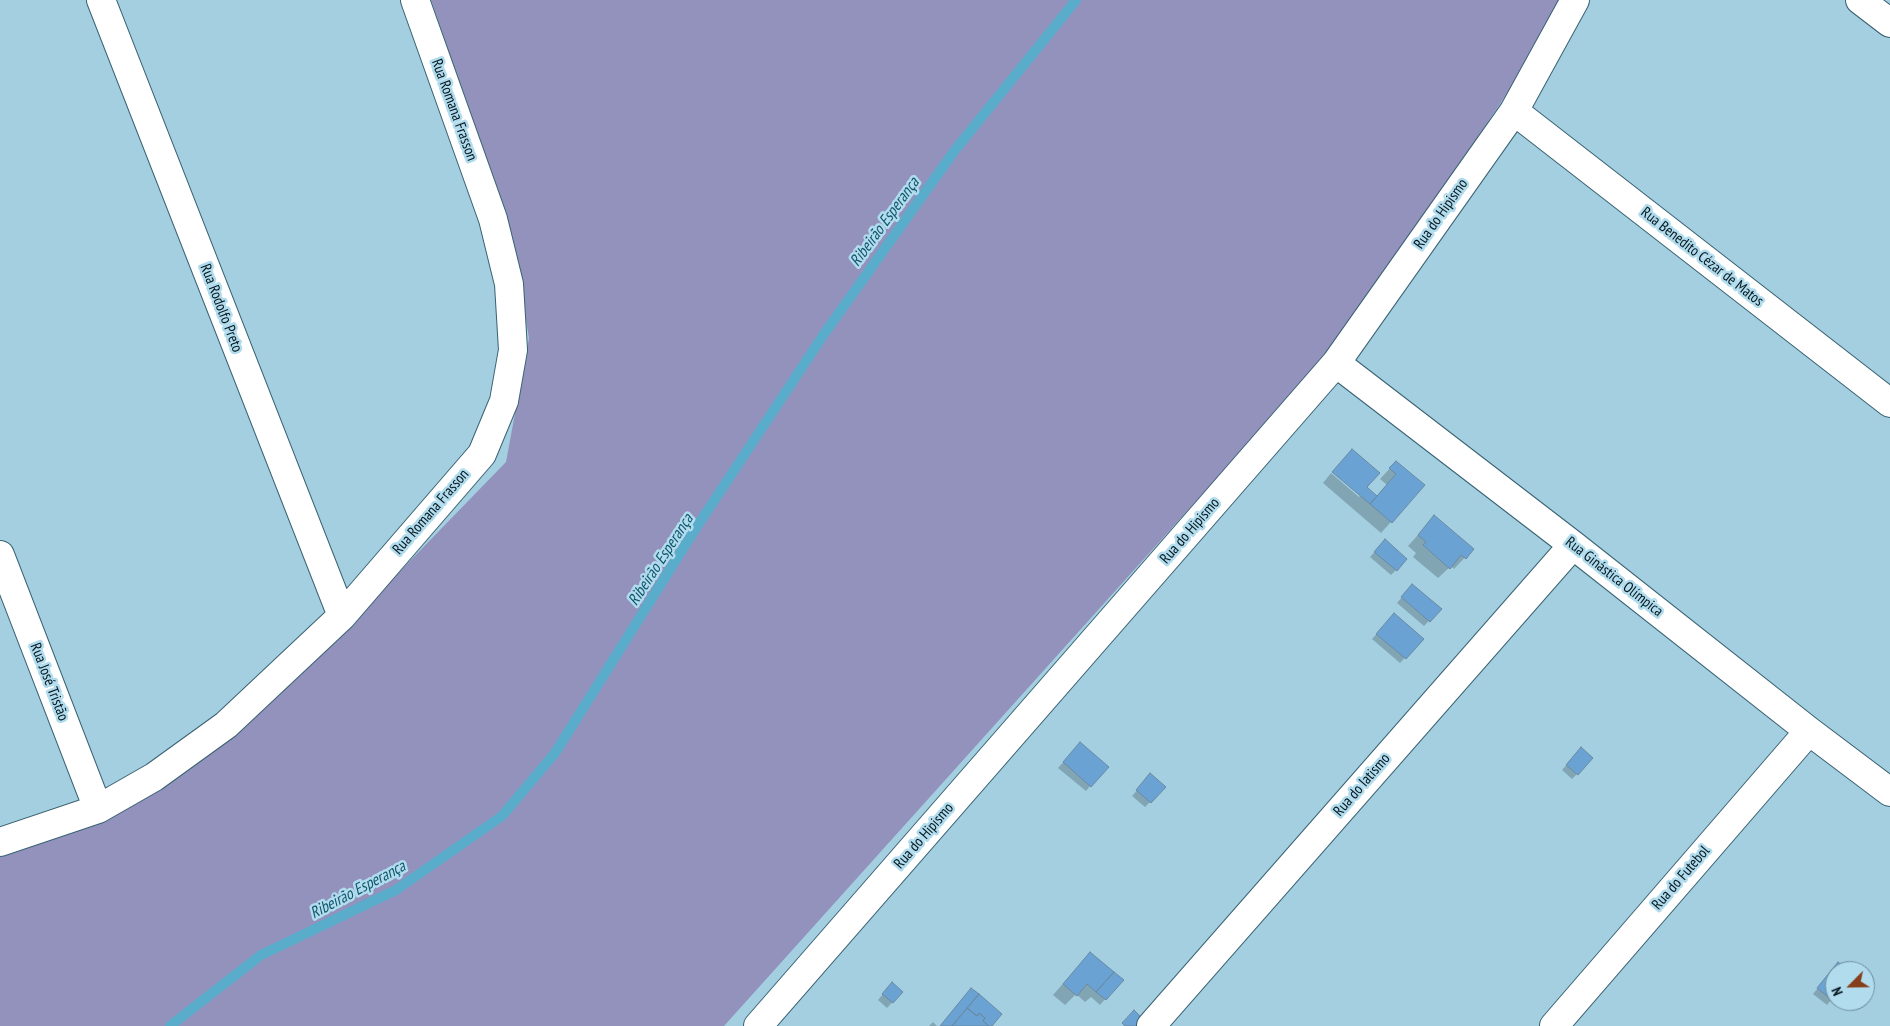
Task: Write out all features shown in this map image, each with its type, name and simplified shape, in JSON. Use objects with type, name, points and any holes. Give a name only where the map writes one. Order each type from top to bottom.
[{"type":"street","name":"Rua Rodolfo Preto","points":[[101,0],[342,616]]},
{"type":"street","name":"Rua Romana Frasson","points":[[0,842],[98,809],[154,777],[226,725],[342,616],[482,454],[504,402],[513,350],[509,284],[493,219],[415,0]]},
{"type":"street","name":"Rua do Hipismo","points":[[758,1026],[1336,363],[1514,111],[1575,0]]},
{"type":"street","points":[[1860,0],[1890,23]]},
{"type":"street","name":"Rua Benedito Cézar de Matos","points":[[1514,111],[1890,403]]},
{"type":"street","name":"Rua Ginástica Olímpica","points":[[1336,363],[1890,792]]},
{"type":"street","name":"Rua do Iatismo","points":[[1151,1026],[1573,545]]},
{"type":"street","name":"Rua José Tristão","points":[[0,555],[98,809]]},
{"type":"street","name":"Rua do Futebol","points":[[1554,1026],[1809,731]]},
{"type":"shaded area","points":[[431,0],[1570,0],[1340,341],[724,1026],[0,1026],[0,841],[76,813],[339,634],[506,462],[529,338],[510,231]]},
{"type":"building","points":[[1352,449],[1380,473],[1367,487],[1377,496],[1370,504],[1332,472]]},
{"type":"building","points":[[1396,461],[1425,485],[1392,523],[1370,504],[1396,474],[1389,468]]},
{"type":"building","points":[[1434,515],[1474,549],[1466,559],[1461,555],[1450,569],[1423,545],[1426,542],[1418,535]]},
{"type":"building","points":[[1385,539],[1407,559],[1397,571],[1374,552]]},
{"type":"building","points":[[1412,584],[1442,609],[1430,622],[1401,597]]},
{"type":"building","points":[[1394,613],[1424,639],[1406,659],[1376,634]]},
{"type":"building","points":[[1080,742],[1109,767],[1091,787],[1063,762]]},
{"type":"building","points":[[1581,747],[1593,758],[1578,775],[1566,765]]},
{"type":"building","points":[[1150,773],[1166,787],[1151,803],[1136,790]]},
{"type":"building","points":[[1090,952],[1114,972],[1096,992],[1087,984],[1077,996],[1063,984]]},
{"type":"building","points":[[1114,972],[1124,980],[1106,1000],[1096,992]]},
{"type":"building","points":[[1825,978],[1825,994],[1817,988]]},
{"type":"building","points":[[892,982],[903,992],[893,1003],[882,994]]},
{"type":"building","points":[[971,988],[979,994],[952,1026],[940,1026]]},
{"type":"building","points":[[979,994],[1002,1014],[992,1026],[983,1021],[985,1018],[979,1013],[977,1016],[967,1008]]},
{"type":"building","points":[[967,1008],[977,1016],[979,1013],[985,1018],[983,1021],[989,1026],[952,1026]]},
{"type":"building","points":[[1134,1010],[1145,1021],[1141,1026],[1125,1026],[1122,1023]]},
{"type":"waterway","name":"Ribeirão Esperança","points":[[170,1026],[261,955],[396,890],[502,816],[555,753],[694,531],[824,334],[955,150],[1076,0]]}]
